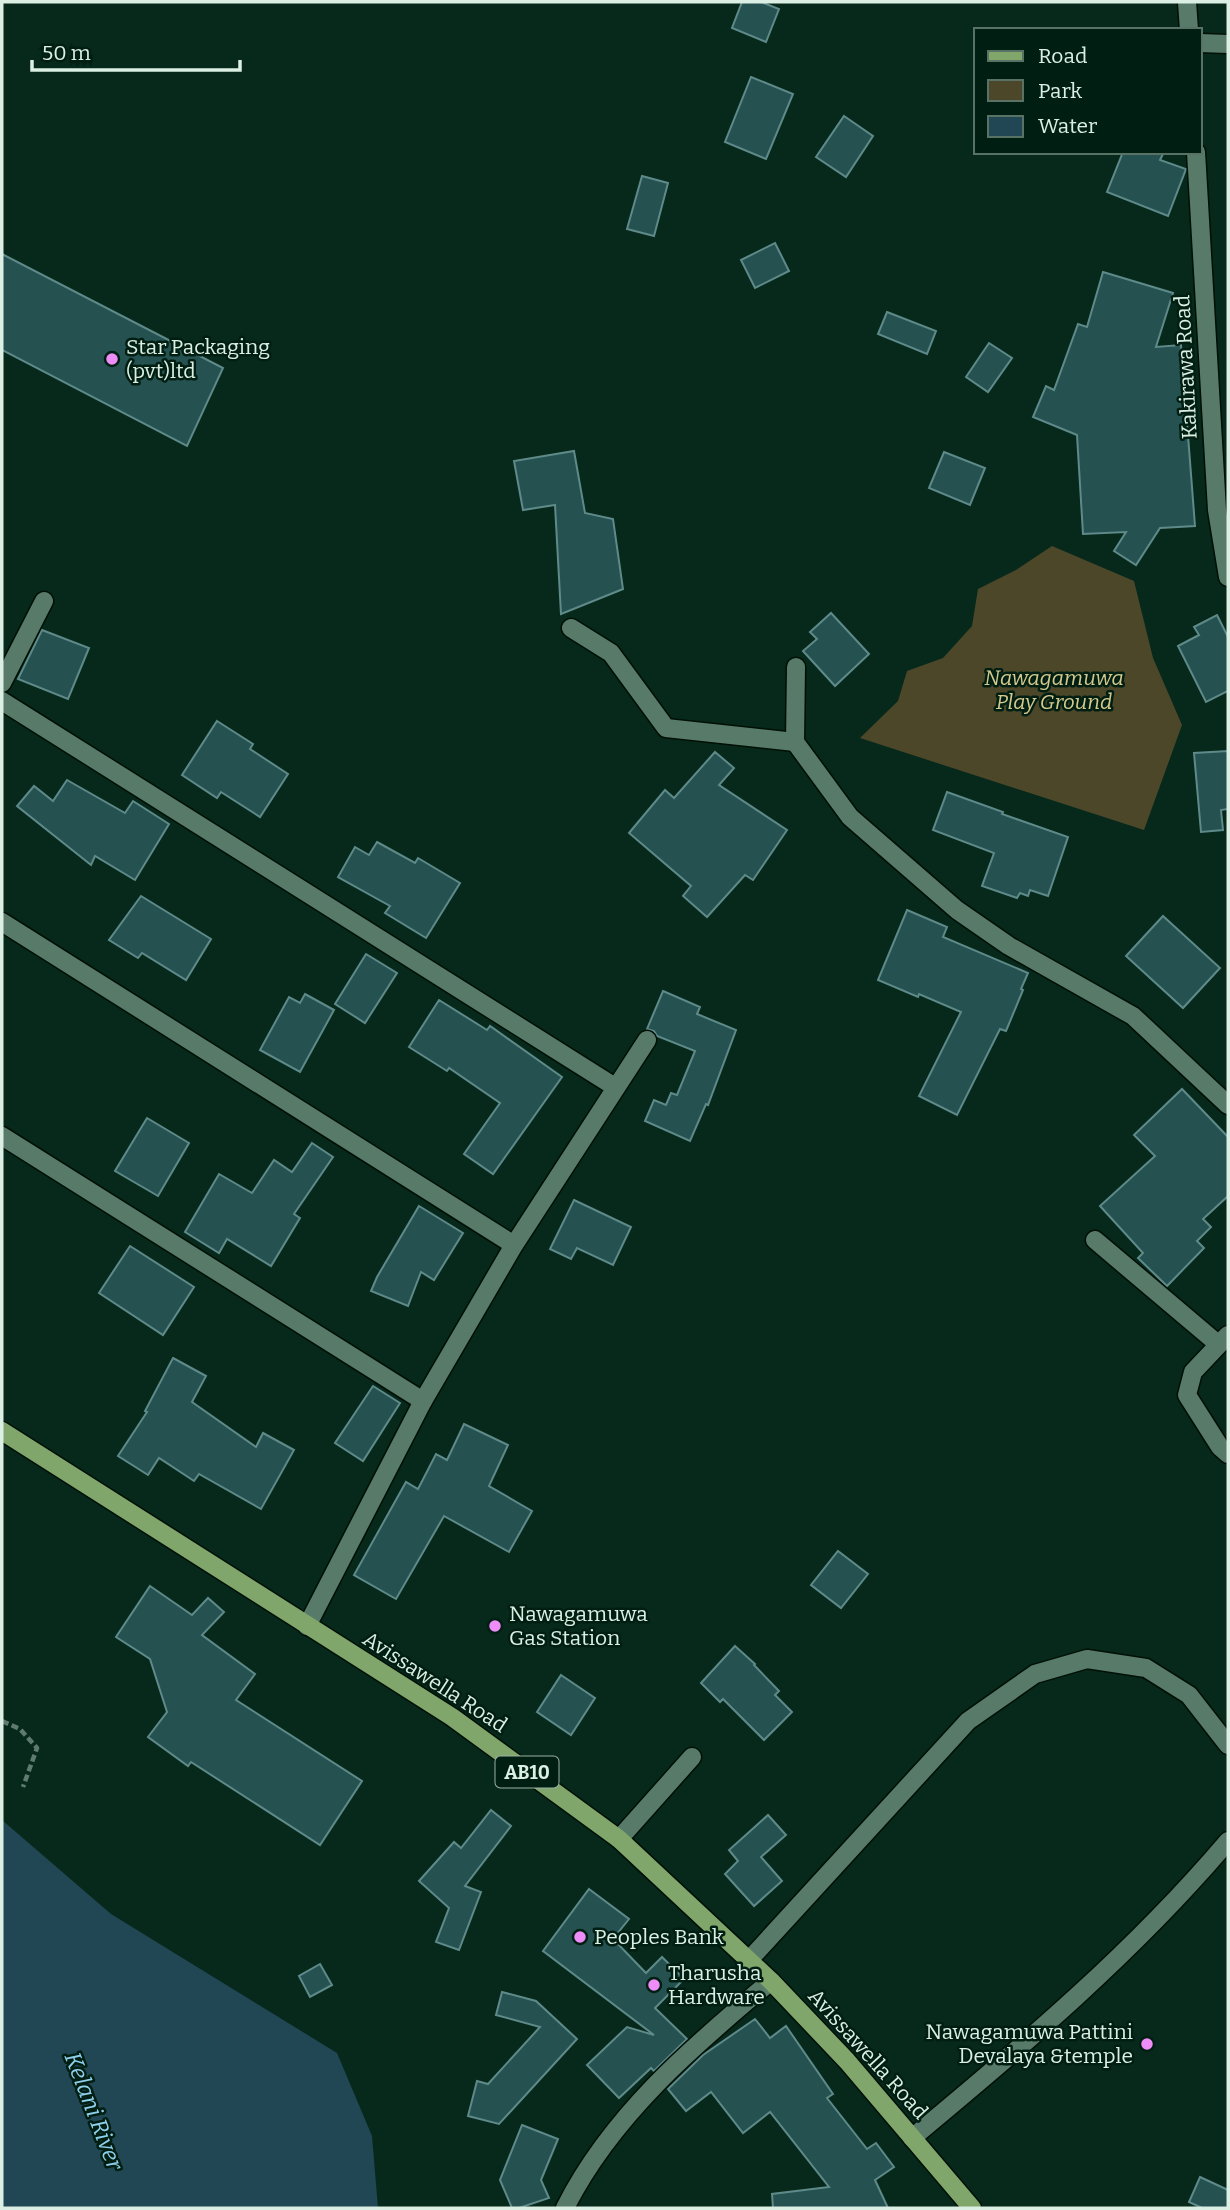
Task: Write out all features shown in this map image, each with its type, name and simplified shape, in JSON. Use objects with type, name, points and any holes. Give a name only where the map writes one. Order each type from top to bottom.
[{"type":"main road","name":"Avissawella Road","points":[[2,1431],[452,1717],[619,1839],[750,1959],[847,2061],[972,2208]]},
{"type":"street","points":[[1187,2],[1189,28]]},
{"type":"street","points":[[1202,43],[1228,44]]},
{"type":"street","name":"Kakirawa Road","points":[[1196,154],[1228,577]]},
{"type":"street","points":[[2,683],[44,601]]},
{"type":"street","points":[[570,628],[611,653],[666,728],[795,742]]},
{"type":"street","points":[[796,667],[795,742],[850,817],[957,911],[1009,946],[1133,1016],[1228,1105]]},
{"type":"street","points":[[2,701],[615,1087]]},
{"type":"street","points":[[2,922],[514,1245]]},
{"type":"street","points":[[307,1626],[423,1401],[514,1245],[647,1040]]},
{"type":"street","points":[[2,1136],[423,1401]]},
{"type":"street","points":[[1095,1240],[1223,1340],[1193,1372],[1187,1395],[1220,1447],[1228,1454]]},
{"type":"street","points":[[750,1959],[968,1721],[1035,1674],[1087,1659],[1146,1668],[1189,1695],[1228,1745]]},
{"type":"street","points":[[619,1839],[692,1757]]},
{"type":"street","points":[[912,2138],[1089,1987],[1134,1943],[1228,1841]]},
{"type":"street","points":[[565,2208],[577,2183],[627,2115],[710,2032],[771,1981]]},
{"type":"path","points":[[2,1721],[20,1729],[37,1748],[23,1787]]},
{"type":"green space","name":"Nawagamuwa Play Ground","points":[[1052,546],[1134,581],[1153,658],[1182,725],[1144,830],[860,738],[898,701],[907,671],[943,658],[972,626],[978,589],[1016,570]]},
{"type":"water","name":"Kelani River","points":[[2,1820],[111,1914],[337,2053],[372,2136],[378,2208],[2,2208]]},
{"type":"building","points":[[742,2],[761,2],[779,9],[766,42],[732,28]]},
{"type":"building","points":[[751,77],[793,94],[766,159],[725,142]]},
{"type":"building","points":[[844,116],[873,136],[846,177],[816,157]]},
{"type":"building","points":[[1122,154],[1163,154],[1160,160],[1186,169],[1168,216],[1107,192]]},
{"type":"building","points":[[642,176],[668,183],[654,236],[627,229]]},
{"type":"building","points":[[775,243],[789,271],[755,288],[741,260]]},
{"type":"building","name":"Star Packaging (pvt)ltd","points":[[2,254],[223,368],[187,446],[2,350]]},
{"type":"building","points":[[1103,272],[1173,293],[1156,347],[1181,345],[1195,526],[1160,528],[1136,565],[1114,551],[1126,532],[1083,534],[1077,435],[1033,417],[1046,386],[1054,390],[1078,324],[1087,327]]},
{"type":"building","points":[[887,312],[936,331],[927,354],[878,334]]},
{"type":"building","points":[[989,343],[1012,358],[988,392],[966,377]]},
{"type":"building","points":[[574,451],[585,513],[613,519],[623,589],[561,614],[555,505],[523,510],[514,461]]},
{"type":"building","points":[[944,452],[985,468],[970,505],[929,488]]},
{"type":"building","points":[[831,613],[869,654],[835,686],[803,651],[817,639],[810,632]]},
{"type":"building","points":[[1217,615],[1228,637],[1228,691],[1206,702],[1178,646],[1199,635],[1194,627]]},
{"type":"building","points":[[42,630],[89,648],[68,699],[18,679]]},
{"type":"building","points":[[217,721],[253,744],[250,749],[288,774],[260,817],[221,792],[217,798],[182,775]]},
{"type":"building","points":[[1228,751],[1228,809],[1221,810],[1223,830],[1201,832],[1194,753]]},
{"type":"building","points":[[715,752],[734,768],[719,785],[787,830],[753,880],[745,875],[707,917],[683,896],[691,886],[629,833],[665,790],[674,798]]},
{"type":"building","points":[[67,780],[125,813],[133,801],[169,824],[135,880],[95,856],[91,865],[17,806],[34,786],[53,801]]},
{"type":"building","points":[[947,792],[1068,837],[1048,896],[1030,890],[1028,896],[1020,893],[1017,898],[982,886],[994,853],[933,830]]},
{"type":"building","points":[[377,842],[415,863],[418,858],[460,883],[426,938],[385,913],[390,906],[338,877],[355,847],[369,855]]},
{"type":"building","points":[[141,896],[211,939],[186,980],[142,953],[138,958],[109,940]]},
{"type":"building","points":[[907,910],[947,927],[943,937],[1028,973],[1006,1031],[1000,1029],[957,1115],[919,1096],[961,1012],[878,980]]},
{"type":"building","points":[[1163,916],[1220,968],[1183,1008],[1126,956]]},
{"type":"building","points":[[366,954],[397,973],[365,1023],[335,1004]]},
{"type":"building","points":[[663,991],[700,1007],[697,1014],[736,1030],[708,1105],[706,1104],[690,1141],[645,1121],[654,1100],[666,1105],[671,1093],[677,1095],[695,1051],[657,1036],[654,1031],[647,1029]]},
{"type":"building","points":[[305,994],[334,1010],[300,1072],[260,1050],[289,997],[300,1003]]},
{"type":"building","points":[[439,1000],[487,1030],[490,1026],[562,1077],[493,1174],[464,1154],[500,1103],[449,1068],[447,1071],[409,1047]]},
{"type":"building","points":[[1182,1089],[1228,1137],[1228,1196],[1203,1219],[1211,1227],[1197,1241],[1204,1248],[1167,1286],[1138,1258],[1143,1253],[1100,1206],[1155,1156],[1134,1135]]},
{"type":"building","points":[[147,1118],[189,1143],[158,1196],[115,1171]]},
{"type":"building","points":[[312,1143],[333,1157],[294,1214],[300,1218],[271,1266],[227,1239],[219,1253],[185,1232],[219,1174],[252,1193],[274,1160],[292,1172]]},
{"type":"building","points":[[574,1200],[631,1227],[613,1265],[577,1248],[571,1259],[550,1249]]},
{"type":"building","points":[[419,1206],[463,1233],[434,1280],[421,1272],[408,1306],[371,1291]]},
{"type":"building","points":[[130,1246],[194,1287],[163,1335],[99,1293]]},
{"type":"building","points":[[173,1358],[206,1376],[192,1402],[256,1447],[263,1433],[294,1450],[261,1509],[199,1474],[194,1481],[159,1458],[148,1475],[118,1456],[147,1412],[145,1411]]},
{"type":"building","points":[[373,1386],[400,1403],[363,1461],[335,1443]]},
{"type":"building","points":[[464,1424],[508,1445],[489,1486],[532,1511],[509,1552],[444,1516],[396,1599],[354,1575],[406,1482],[418,1489],[436,1454],[447,1460]]},
{"type":"building","points":[[838,1551],[868,1574],[841,1608],[811,1585]]},
{"type":"building","points":[[150,1586],[192,1615],[208,1598],[224,1612],[202,1635],[255,1674],[236,1700],[362,1781],[320,1845],[191,1762],[188,1766],[148,1737],[167,1712],[150,1659],[116,1637]]},
{"type":"building","points":[[735,1646],[779,1691],[775,1695],[792,1712],[764,1740],[723,1699],[720,1702],[701,1683]]},
{"type":"building","points":[[561,1675],[595,1698],[571,1735],[537,1712]]},
{"type":"building","points":[[491,1810],[511,1826],[465,1886],[481,1892],[459,1950],[436,1942],[449,1908],[419,1881],[454,1842],[461,1848]]},
{"type":"building","points":[[768,1815],[786,1835],[761,1857],[782,1881],[754,1906],[725,1874],[738,1861],[729,1850]]},
{"type":"building","points":[[589,1889],[629,1919],[613,1939],[646,1973],[662,1957],[684,1979],[655,2008],[687,2039],[654,2071],[651,2068],[619,2098],[587,2065],[627,2027],[654,2035],[543,1951]]},
{"type":"building","points":[[320,1964],[332,1985],[310,1997],[299,1976]]},
{"type":"building","points":[[502,1992],[536,2001],[577,2039],[499,2124],[468,2116],[477,2081],[488,2084],[540,2027],[496,2015]]},
{"type":"building","points":[[755,2019],[770,2038],[786,2026],[833,2094],[827,2098],[867,2149],[876,2143],[894,2167],[875,2180],[888,2208],[773,2208],[772,2194],[829,2187],[770,2112],[743,2133],[711,2092],[686,2111],[668,2089],[703,2055]]},
{"type":"building","points":[[522,2125],[558,2139],[541,2180],[549,2198],[512,2208],[500,2180]]},
{"type":"building","points":[[1200,2177],[1228,2190],[1228,2208],[1202,2208],[1189,2202]]},
{"type":"place","name":"Star Packaging (pvt)ltd","points":[[112,359]]},
{"type":"place","name":"Nawagamuwa Gas Station","points":[[495,1626]]},
{"type":"place","name":"Peoples Bank","points":[[580,1937]]},
{"type":"place","name":"Tharusha Hardware","points":[[654,1985]]},
{"type":"place","name":"Nawagamuwa Pattini Devalaya &temple","points":[[1147,2044]]}]
